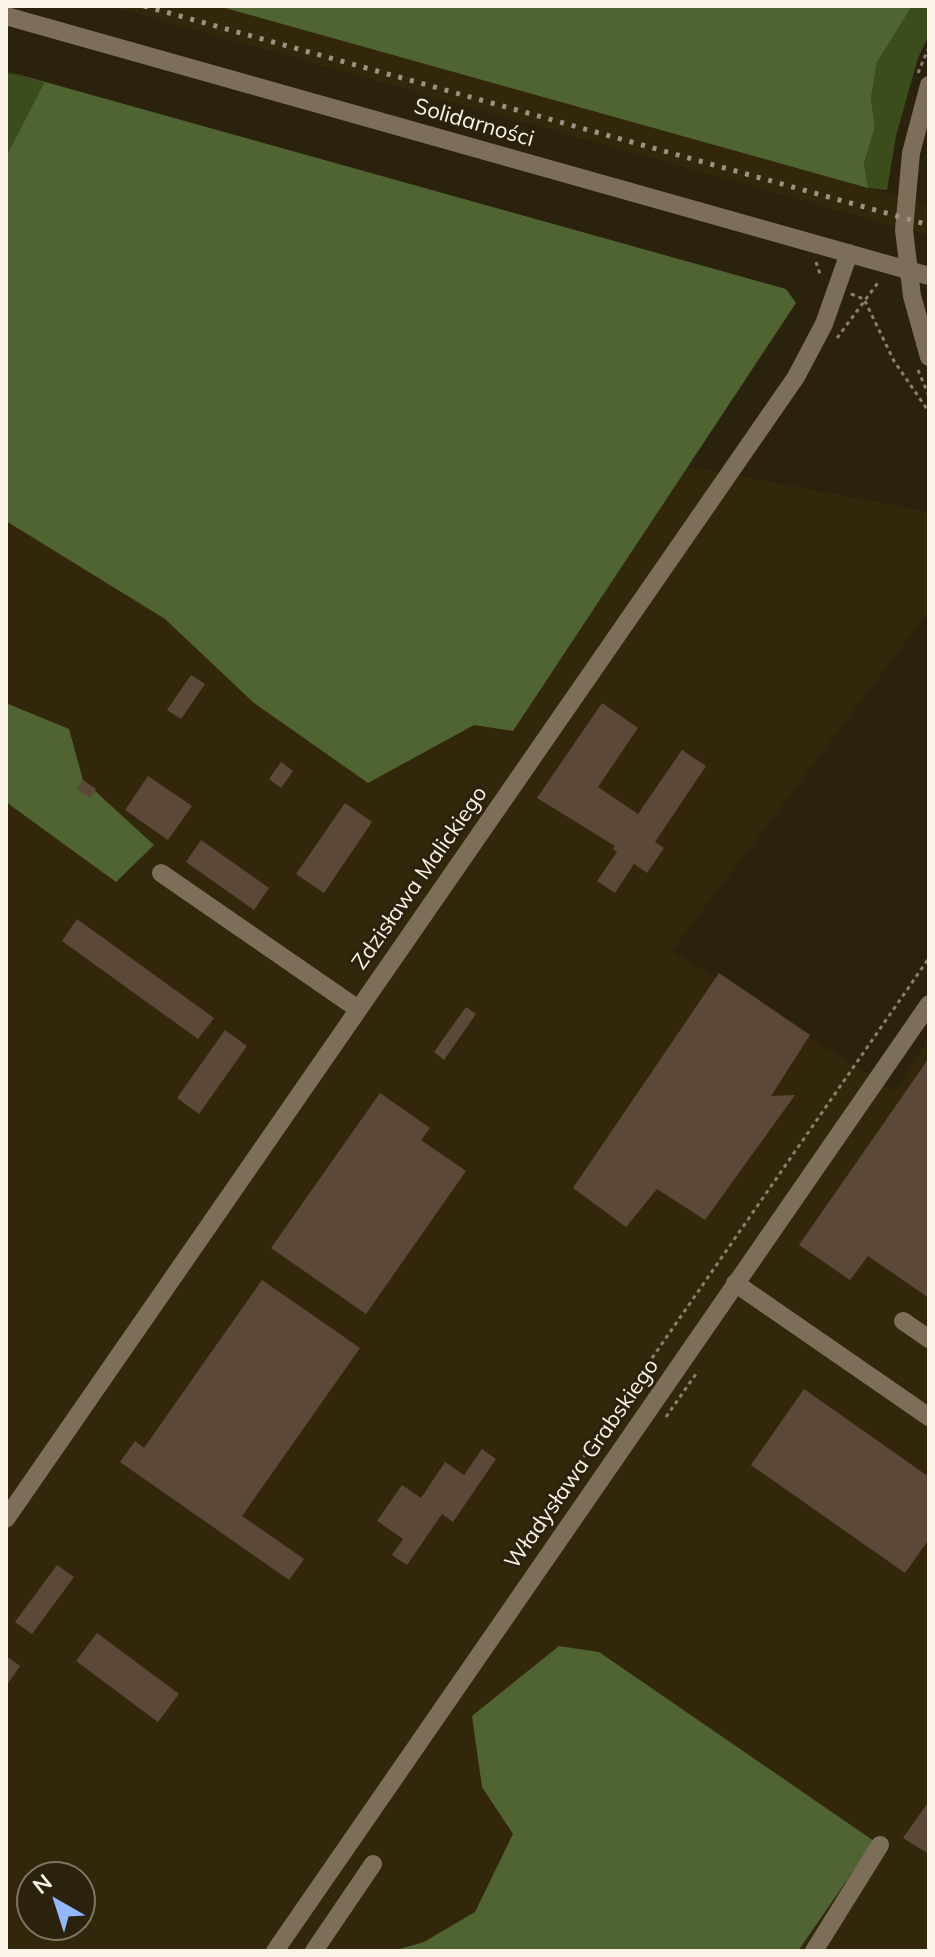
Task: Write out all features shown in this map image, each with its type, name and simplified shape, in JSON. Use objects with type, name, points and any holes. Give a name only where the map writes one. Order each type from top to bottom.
[{"type":"street","name":"Solidarności","points":[[6,16],[849,253],[886,270],[929,276]]},
{"type":"street","points":[[929,85],[911,153],[904,230],[912,296],[929,357]]},
{"type":"street","name":"Zdzisława Malickiego","points":[[6,1519],[804,365],[824,324],[849,253]]},
{"type":"street","points":[[161,873],[358,1009]]},
{"type":"street","name":"Władysława Grabskiego","points":[[275,1951],[929,1004]]},
{"type":"street","points":[[735,1283],[929,1417]]},
{"type":"street","points":[[903,1321],[929,1339]]},
{"type":"street","points":[[814,1951],[880,1845]]},
{"type":"street","points":[[314,1951],[373,1864]]},
{"type":"path","points":[[810,257],[821,274],[822,282]]},
{"type":"path","points":[[886,270],[864,299],[894,361],[929,412]]},
{"type":"path","points":[[625,1400],[929,958]]},
{"type":"shaded area","points":[[110,6],[219,6],[435,66],[929,205],[929,236]]},
{"type":"shaded area","points":[[6,337],[929,512],[929,611],[672,951],[895,1091],[929,1038],[929,1951],[6,1951]]},
{"type":"green space","points":[[218,6],[912,6],[877,62],[871,98],[875,127],[864,163],[868,188]]},
{"type":"green space","points":[[912,6],[929,6],[929,35],[918,58],[896,136],[887,190],[868,188],[864,163],[875,127],[871,98],[877,61]]},
{"type":"green space","points":[[6,71],[786,289],[796,303],[513,731],[474,725],[368,783],[254,703],[165,619],[6,521],[6,157],[44,83]]},
{"type":"green space","points":[[6,72],[44,83],[6,157]]},
{"type":"green space","points":[[6,703],[69,729],[83,780],[154,845],[116,882],[6,802]]},
{"type":"green space","points":[[559,1646],[599,1652],[874,1841],[798,1951],[392,1951],[424,1942],[475,1912],[513,1834],[482,1787],[472,1716]]},
{"type":"building","points":[[191,675],[205,684],[181,719],[167,710]]},
{"type":"building","points":[[602,703],[638,728],[598,787],[638,814],[682,750],[706,766],[655,842],[664,848],[647,873],[634,864],[615,893],[597,881],[617,852],[613,849],[615,846],[537,798]]},
{"type":"building","points":[[281,762],[293,771],[281,788],[269,779]]},
{"type":"building","points":[[148,776],[192,806],[168,840],[125,810]]},
{"type":"building","points":[[83,780],[96,789],[90,798],[77,789]]},
{"type":"building","points":[[345,803],[372,822],[324,893],[296,874]]},
{"type":"building","points":[[201,840],[269,888],[254,910],[186,862]]},
{"type":"building","points":[[77,919],[214,1018],[198,1039],[62,941]]},
{"type":"building","points":[[719,973],[810,1035],[771,1096],[795,1095],[705,1220],[657,1189],[626,1227],[573,1188]]},
{"type":"building","points":[[466,1007],[476,1014],[444,1060],[434,1052]]},
{"type":"building","points":[[225,1030],[247,1046],[199,1114],[177,1098]]},
{"type":"building","points":[[929,1058],[929,1298],[868,1256],[850,1280],[799,1245]]},
{"type":"building","points":[[380,1093],[430,1128],[421,1140],[466,1171],[366,1314],[271,1248]]},
{"type":"building","points":[[262,1280],[360,1348],[242,1516],[304,1559],[289,1580],[120,1462],[135,1441],[144,1448]]},
{"type":"building","points":[[804,1389],[929,1477],[929,1539],[905,1573],[751,1465]]},
{"type":"building","points":[[482,1449],[496,1459],[453,1522],[442,1514],[407,1565],[392,1555],[403,1539],[377,1521],[402,1485],[421,1498],[445,1462],[464,1475]]},
{"type":"building","points":[[57,1565],[74,1577],[32,1634],[15,1622]]},
{"type":"building","points":[[97,1633],[179,1694],[158,1722],[76,1661]]},
{"type":"building","points":[[6,1656],[20,1666],[6,1686]]},
{"type":"building","points":[[929,1801],[929,1854],[903,1838]]},
{"type":"railway","points":[[144,6],[929,225]]}]
